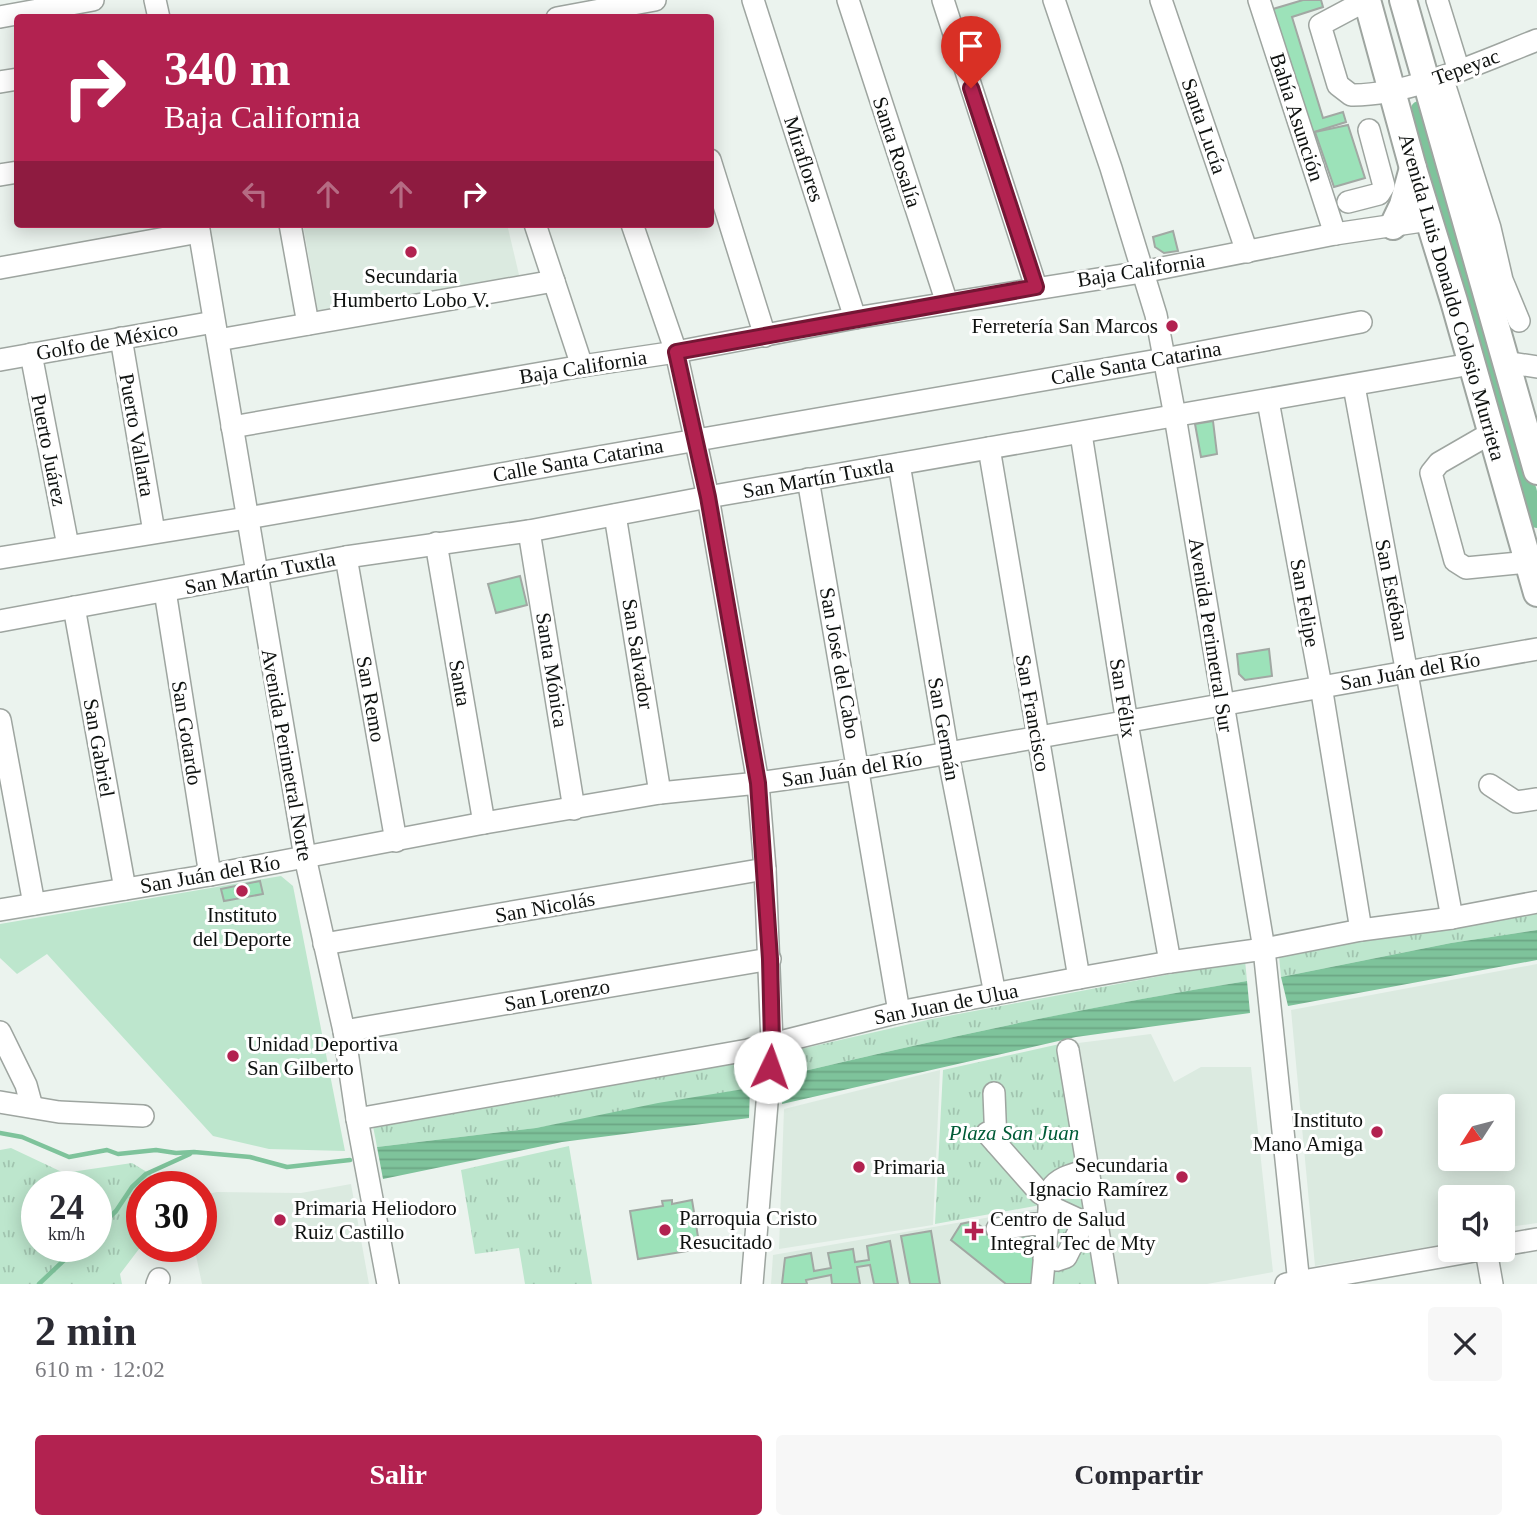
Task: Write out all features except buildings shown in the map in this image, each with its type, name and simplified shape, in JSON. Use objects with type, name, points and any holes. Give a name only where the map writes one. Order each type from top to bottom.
[{"type":"main road","name":"Avenida Luis Donaldo Colosio Murrieta","points":[[1367,0],[1537,593]]},
{"type":"main road","name":"Avenida Luis Donaldo Colosio Murrieta","points":[[1403,0],[1443,76],[1517,320],[1505,362],[1530,423],[1537,471]]},
{"type":"main road","points":[[1393,226],[1403,205],[1413,166]]},
{"type":"street","points":[[16,14],[89,0]]},
{"type":"street","points":[[562,13],[656,0]]},
{"type":"street","name":"Miraflores","points":[[753,0],[855,318]]},
{"type":"street","name":"Santa Rosalía","points":[[848,0],[947,303]]},
{"type":"street","points":[[943,0],[1036,287]]},
{"type":"street","name":"Avenida Perimetral Sur","points":[[1054,0],[1111,168],[1156,315],[1175,416],[1264,949],[1294,1283]]},
{"type":"street","name":"Santa Lucía","points":[[1161,0],[1247,252]]},
{"type":"street","name":"Bahía Asunción","points":[[1259,0],[1335,233]]},
{"type":"street","name":"Tepeyac","points":[[1367,0],[1325,21],[1320,28],[1338,85],[1350,95],[1393,90],[1443,76],[1537,40]]},
{"type":"street","points":[[1437,0],[1443,76]]},
{"type":"street","points":[[1348,202],[1381,192],[1384,186],[1369,130]]},
{"type":"street","points":[[1382,174],[1413,166]]},
{"type":"street","points":[[714,173],[765,336]]},
{"type":"street","name":"Baja California","points":[[232,427],[676,352],[1036,287],[1142,272],[1335,233],[1429,220]]},
{"type":"street","points":[[0,268],[198,228]]},
{"type":"street","name":"Avenida Perimetral Norte","points":[[198,228],[305,857],[344,1031],[357,1119],[388,1284]]},
{"type":"street","points":[[291,228],[307,324]]},
{"type":"street","points":[[536,228],[582,366]]},
{"type":"street","points":[[633,228],[676,352],[708,497],[758,783],[770,959],[772,1043],[747,1283]]},
{"type":"street","name":"Golfo de México","points":[[0,360],[121,338],[307,324],[554,281]]},
{"type":"street","name":"Calle Santa Catarina","points":[[0,558],[247,518],[1164,359],[1361,322]]},
{"type":"street","name":"Puerto Vallarta","points":[[121,338],[154,532]]},
{"type":"street","name":"Puerto Juárez","points":[[31,354],[68,546]]},
{"type":"street","points":[[1505,362],[1537,367]]},
{"type":"street","name":"San Martín Tuxtla","points":[[0,621],[346,557],[436,542],[529,531],[808,479],[1472,365]]},
{"type":"street","name":"San Estéban","points":[[1354,386],[1452,918]]},
{"type":"street","name":"San Felipe","points":[[1268,401],[1321,686],[1361,930]]},
{"type":"street","points":[[1491,433],[1439,463],[1431,472],[1455,561],[1466,568],[1528,562]]},
{"type":"street","name":"San Félix","points":[[1081,434],[1126,723],[1170,962]]},
{"type":"street","name":"San Francisco","points":[[989,448],[1079,978]]},
{"type":"street","name":"San Germán","points":[[898,464],[948,754],[995,994]]},
{"type":"street","name":"San José del Cabo","points":[[808,479],[899,1012]]},
{"type":"street","name":"San Salvador","points":[[615,515],[660,793]]},
{"type":"street","name":"Santa Mónica","points":[[529,531],[574,809]]},
{"type":"street","name":"Santa","points":[[436,542],[484,823]]},
{"type":"street","name":"San Remo","points":[[346,557],[396,841]]},
{"type":"street","name":"San Gotardo","points":[[164,591],[210,874]]},
{"type":"street","name":"San Gabriel","points":[[74,607],[125,889]]},
{"type":"street","name":"San Juán del Río","points":[[0,910],[660,793],[758,783],[948,754],[1537,649]]},
{"type":"street","points":[[0,720],[34,904]]},
{"type":"street","points":[[1490,785],[1516,802],[1537,799]]},
{"type":"street","name":"San Nicolás","points":[[324,944],[765,869]]},
{"type":"street","name":"San Juan de Ulua","points":[[357,1119],[748,1050],[899,1012],[1079,978],[1537,902]]},
{"type":"street","name":"San Lorenzo","points":[[344,1031],[770,959]]},
{"type":"street","points":[[0,1032],[26,1086],[32,1107]]},
{"type":"street","points":[[1068,1050],[1107,1284]]},
{"type":"street","points":[[995,1093],[992,1138],[1040,1193],[1050,1203],[1077,1219],[1080,1227],[1066,1257],[1057,1260],[1044,1257]]},
{"type":"street","points":[[0,1102],[88,1115],[143,1116]]},
{"type":"street","points":[[1042,1284],[1046,1228],[1053,1184],[1088,1170]]},
{"type":"street","points":[[997,1229],[1035,1224],[1046,1228]]},
{"type":"street","points":[[1515,1243],[1537,1239]]},
{"type":"street","points":[[1294,1283],[1398,1274],[1439,1262]]},
{"type":"street","points":[[1488,1262],[1492,1284]]},
{"type":"shaded area","name":"Secundaria Humberto Lobo V.","points":[[304,228],[508,228],[520,279],[318,312]]},
{"type":"shaded area","points":[[1537,930],[1537,960],[1288,1006],[1281,977],[1451,943]]},
{"type":"shaded area","name":"Instituto Mano Amiga","points":[[1537,964],[1537,1223],[1515,1226],[1515,1185],[1438,1185],[1438,1245],[1315,1266],[1291,1010]]},
{"type":"shaded area","points":[[1247,981],[1250,1013],[1076,1037],[782,1104],[783,1076],[1014,1024]]},
{"type":"shaded area","name":"Secundaria Ignacio Ramírez","points":[[1151,1034],[1174,1082],[1201,1067],[1251,1067],[1273,1272],[1207,1284],[1119,1284],[1078,1043]]},
{"type":"shaded area","name":"Primaria","points":[[940,1070],[933,1225],[779,1249],[784,1109]]},
{"type":"shaded area","points":[[750,1088],[749,1118],[562,1142],[383,1179],[377,1147],[536,1128],[658,1103]]},
{"type":"shaded area","name":"Primaria Heliodoro Ruiz Castillo","points":[[351,1184],[369,1284],[202,1284],[197,1262],[217,1262],[217,1192],[301,1193]]},
{"type":"shaded area","name":"Centro de Salud Integral Tec de Mty","points":[[1043,1208],[1036,1284],[771,1284],[773,1255]]},
{"type":"green space","name":"Unidad Deportiva San Gilberto","points":[[281,876],[293,886],[345,1151],[269,1149],[213,1136],[47,954],[17,974],[0,958],[0,924]]},
{"type":"green space","points":[[1537,908],[1537,930],[1451,943],[1281,977],[1279,956]]},
{"type":"green space","points":[[1245,960],[1247,981],[1014,1024],[783,1076],[784,1059],[792,1051],[932,1019]]},
{"type":"green space","name":"Plaza San Juan","points":[[1073,1041],[1114,1284],[1039,1284],[1046,1204],[935,1224],[943,1070]]},
{"type":"green space","points":[[752,1059],[750,1088],[536,1128],[377,1147],[373,1126]]},
{"type":"green space","points":[[569,1146],[592,1284],[525,1284],[519,1248],[475,1254],[461,1170]]},
{"type":"green space","points":[[11,1148],[60,1171],[21,1171],[21,1262],[112,1262],[112,1171],[78,1171],[132,1163],[145,1171],[126,1171],[126,1262],[129,1262],[120,1274],[122,1284],[0,1284],[0,1150]]},
{"type":"waterway","points":[[1419,109],[1537,520]]},
{"type":"waterway","points":[[0,1133],[22,1137],[69,1157],[107,1150],[118,1154],[156,1150],[250,1157],[287,1167],[350,1160]]},
{"type":"waterway","points":[[112,1215],[132,1187],[146,1174],[190,1154]]},
{"type":"waterway","points":[[39,1284],[62,1262]]},
{"type":"place","name":"Secundaria Humberto Lobo V.","points":[[411,252]]},
{"type":"place","name":"Ferretería San Marcos","points":[[1172,326]]},
{"type":"place","name":"Instituto del Deporte","points":[[242,891]]},
{"type":"place","name":"Unidad Deportiva San Gilberto","points":[[233,1056]]},
{"type":"place","name":"Instituto Mano Amiga","points":[[1377,1132]]},
{"type":"place","name":"Primaria","points":[[859,1167]]},
{"type":"place","name":"Secundaria Ignacio Ramírez","points":[[1182,1177]]},
{"type":"place","name":"Primaria Heliodoro Ruiz Castillo","points":[[280,1220]]},
{"type":"place","name":"Parroquia Cristo Resucitado","points":[[665,1230]]},
{"type":"place","name":"Centro de Salud Integral Tec de Mty","points":[[974,1231]]},
{"type":"route","points":[[770,1067],[770,959],[758,783],[708,497],[676,352],[1036,287],[971,88]]}]
